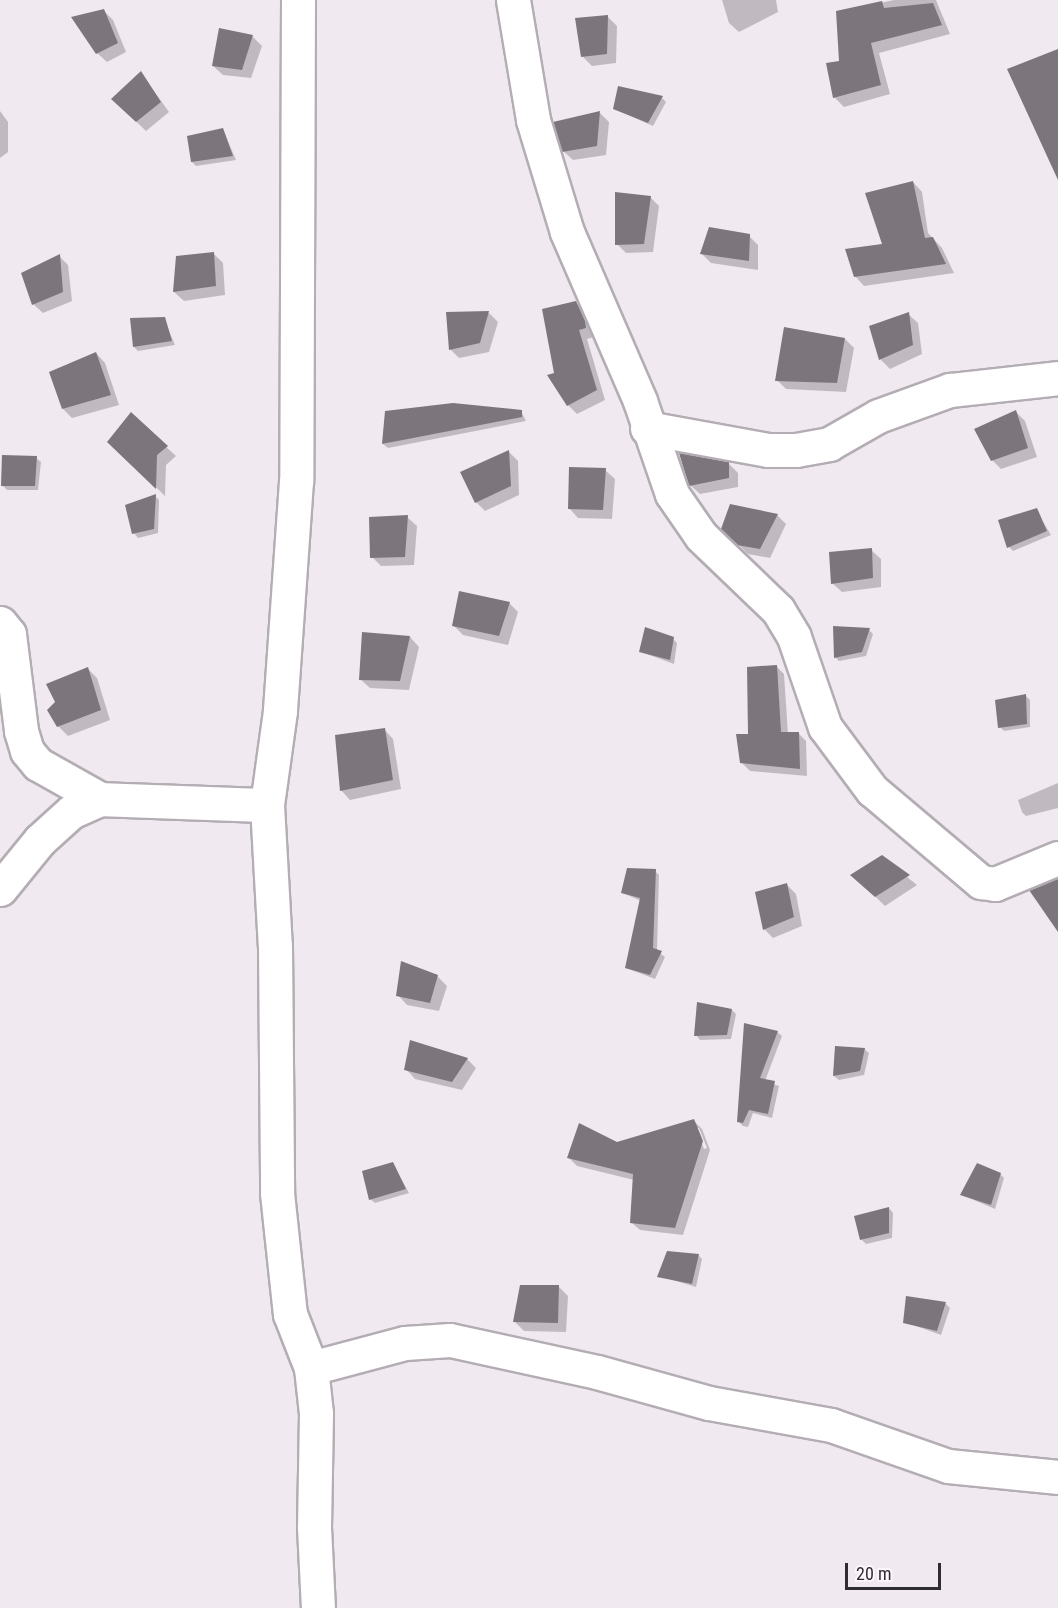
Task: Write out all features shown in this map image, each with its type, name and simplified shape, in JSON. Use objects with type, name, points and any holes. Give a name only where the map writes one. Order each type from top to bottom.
[{"type":"street","points":[[298,0],[296,481],[280,711],[267,805],[275,946],[278,1193],[290,1314],[311,1368],[316,1413],[314,1527],[318,1608]]},
{"type":"street","points":[[513,0],[541,150],[567,232],[640,401],[647,428],[672,494],[701,536],[778,610],[794,637],[825,727],[872,790],[981,882],[995,884],[1058,858]]},
{"type":"street","points":[[647,428],[768,450],[796,450],[829,444],[879,416],[932,395],[1058,378]]},
{"type":"street","points":[[0,623],[9,634],[21,731],[27,751],[38,764],[100,799]]},
{"type":"street","points":[[0,890],[40,840],[70,812],[100,799],[267,805]]},
{"type":"street","points":[[311,1368],[405,1343],[450,1340],[597,1372],[709,1403],[831,1425],[948,1466],[1058,1477]]},
{"type":"building","points":[[882,1],[884,8],[933,3],[942,25],[871,43],[881,85],[833,98],[826,63],[839,61],[836,11]]},
{"type":"building","points":[[104,9],[118,43],[96,54],[71,17]]},
{"type":"building","points":[[608,15],[607,54],[581,57],[575,18]]},
{"type":"building","points":[[219,28],[253,35],[242,70],[212,66]]},
{"type":"building","points":[[1058,49],[1058,180],[1007,69]]},
{"type":"building","points":[[141,71],[161,102],[136,122],[111,99]]},
{"type":"building","points":[[618,86],[663,96],[648,123],[613,109]]},
{"type":"building","points":[[600,111],[597,146],[562,152],[553,122]]},
{"type":"building","points":[[223,128],[233,156],[191,162],[187,136]]},
{"type":"building","points":[[913,181],[925,238],[933,237],[946,264],[854,277],[845,249],[882,244],[865,193]]},
{"type":"building","points":[[615,192],[651,196],[644,244],[615,245]]},
{"type":"building","points":[[709,227],[750,234],[749,261],[700,254]]},
{"type":"building","points":[[214,252],[216,286],[173,292],[176,256]]},
{"type":"building","points":[[60,254],[63,292],[32,305],[21,273]]},
{"type":"building","points":[[576,301],[585,321],[586,328],[579,330],[597,390],[567,406],[547,375],[554,373],[542,309]]},
{"type":"building","points":[[489,311],[480,343],[449,350],[446,312]]},
{"type":"building","points":[[909,312],[913,345],[879,360],[869,326]]},
{"type":"building","points":[[165,317],[172,341],[133,347],[130,318]]},
{"type":"building","points":[[784,327],[845,338],[837,383],[775,381]]},
{"type":"building","points":[[96,352],[111,395],[62,409],[49,372]]},
{"type":"building","points":[[453,403],[522,410],[522,417],[382,444],[385,411]]},
{"type":"building","points":[[1016,410],[1028,448],[991,461],[974,429]]},
{"type":"building","points":[[131,412],[168,446],[157,455],[156,489],[107,442]]},
{"type":"building","points":[[509,450],[511,486],[475,503],[460,472]]},
{"type":"building","points":[[679,453],[729,462],[729,478],[689,486]]},
{"type":"building","points":[[2,455],[37,456],[35,486],[1,486]]},
{"type":"building","points":[[569,467],[606,468],[603,510],[568,509]]},
{"type":"building","points":[[156,494],[154,529],[132,534],[125,505]]},
{"type":"building","points":[[730,504],[778,514],[760,549],[737,545],[721,529]]},
{"type":"building","points":[[1037,508],[1047,531],[1007,548],[998,520]]},
{"type":"building","points":[[408,515],[405,557],[370,558],[369,517]]},
{"type":"building","points":[[872,548],[873,578],[831,584],[829,552]]},
{"type":"building","points":[[459,591],[510,602],[499,636],[452,626]]},
{"type":"building","points":[[833,626],[870,628],[862,652],[834,658]]},
{"type":"building","points":[[645,627],[674,637],[670,660],[639,652]]},
{"type":"building","points":[[362,632],[410,636],[400,681],[359,680]]},
{"type":"building","points":[[777,665],[781,732],[799,732],[800,769],[740,763],[736,734],[748,734],[747,667]]},
{"type":"building","points":[[88,667],[101,710],[57,727],[47,710],[55,702],[46,684]]},
{"type":"building","points":[[1026,694],[1027,724],[998,728],[995,700]]},
{"type":"building","points":[[385,728],[393,780],[340,791],[335,735]]},
{"type":"building","points":[[882,855],[910,875],[875,897],[850,875]]},
{"type":"building","points":[[627,868],[656,869],[653,948],[662,951],[650,975],[625,968],[640,898],[621,893]]},
{"type":"building","points":[[1058,878],[1058,932],[1029,890]]},
{"type":"building","points":[[787,883],[794,917],[763,930],[755,892]]},
{"type":"building","points":[[401,961],[438,975],[430,1003],[396,996]]},
{"type":"building","points":[[697,1002],[732,1009],[727,1035],[694,1036]]},
{"type":"building","points":[[744,1023],[778,1031],[760,1078],[775,1081],[768,1114],[749,1110],[743,1123],[737,1122]]},
{"type":"building","points":[[410,1040],[468,1058],[452,1082],[404,1070]]},
{"type":"building","points":[[835,1046],[865,1048],[860,1071],[833,1076]]},
{"type":"building","points":[[694,1119],[703,1141],[675,1228],[630,1223],[633,1174],[567,1158],[579,1123],[617,1142]]},
{"type":"building","points":[[393,1162],[406,1189],[369,1200],[362,1171]]},
{"type":"building","points":[[977,1163],[1001,1173],[991,1205],[960,1195]]},
{"type":"building","points":[[889,1207],[889,1233],[860,1240],[854,1216]]},
{"type":"building","points":[[667,1251],[699,1254],[692,1284],[657,1277]]},
{"type":"building","points":[[520,1285],[559,1285],[558,1323],[513,1322]]},
{"type":"building","points":[[906,1296],[946,1302],[937,1331],[903,1323]]}]
